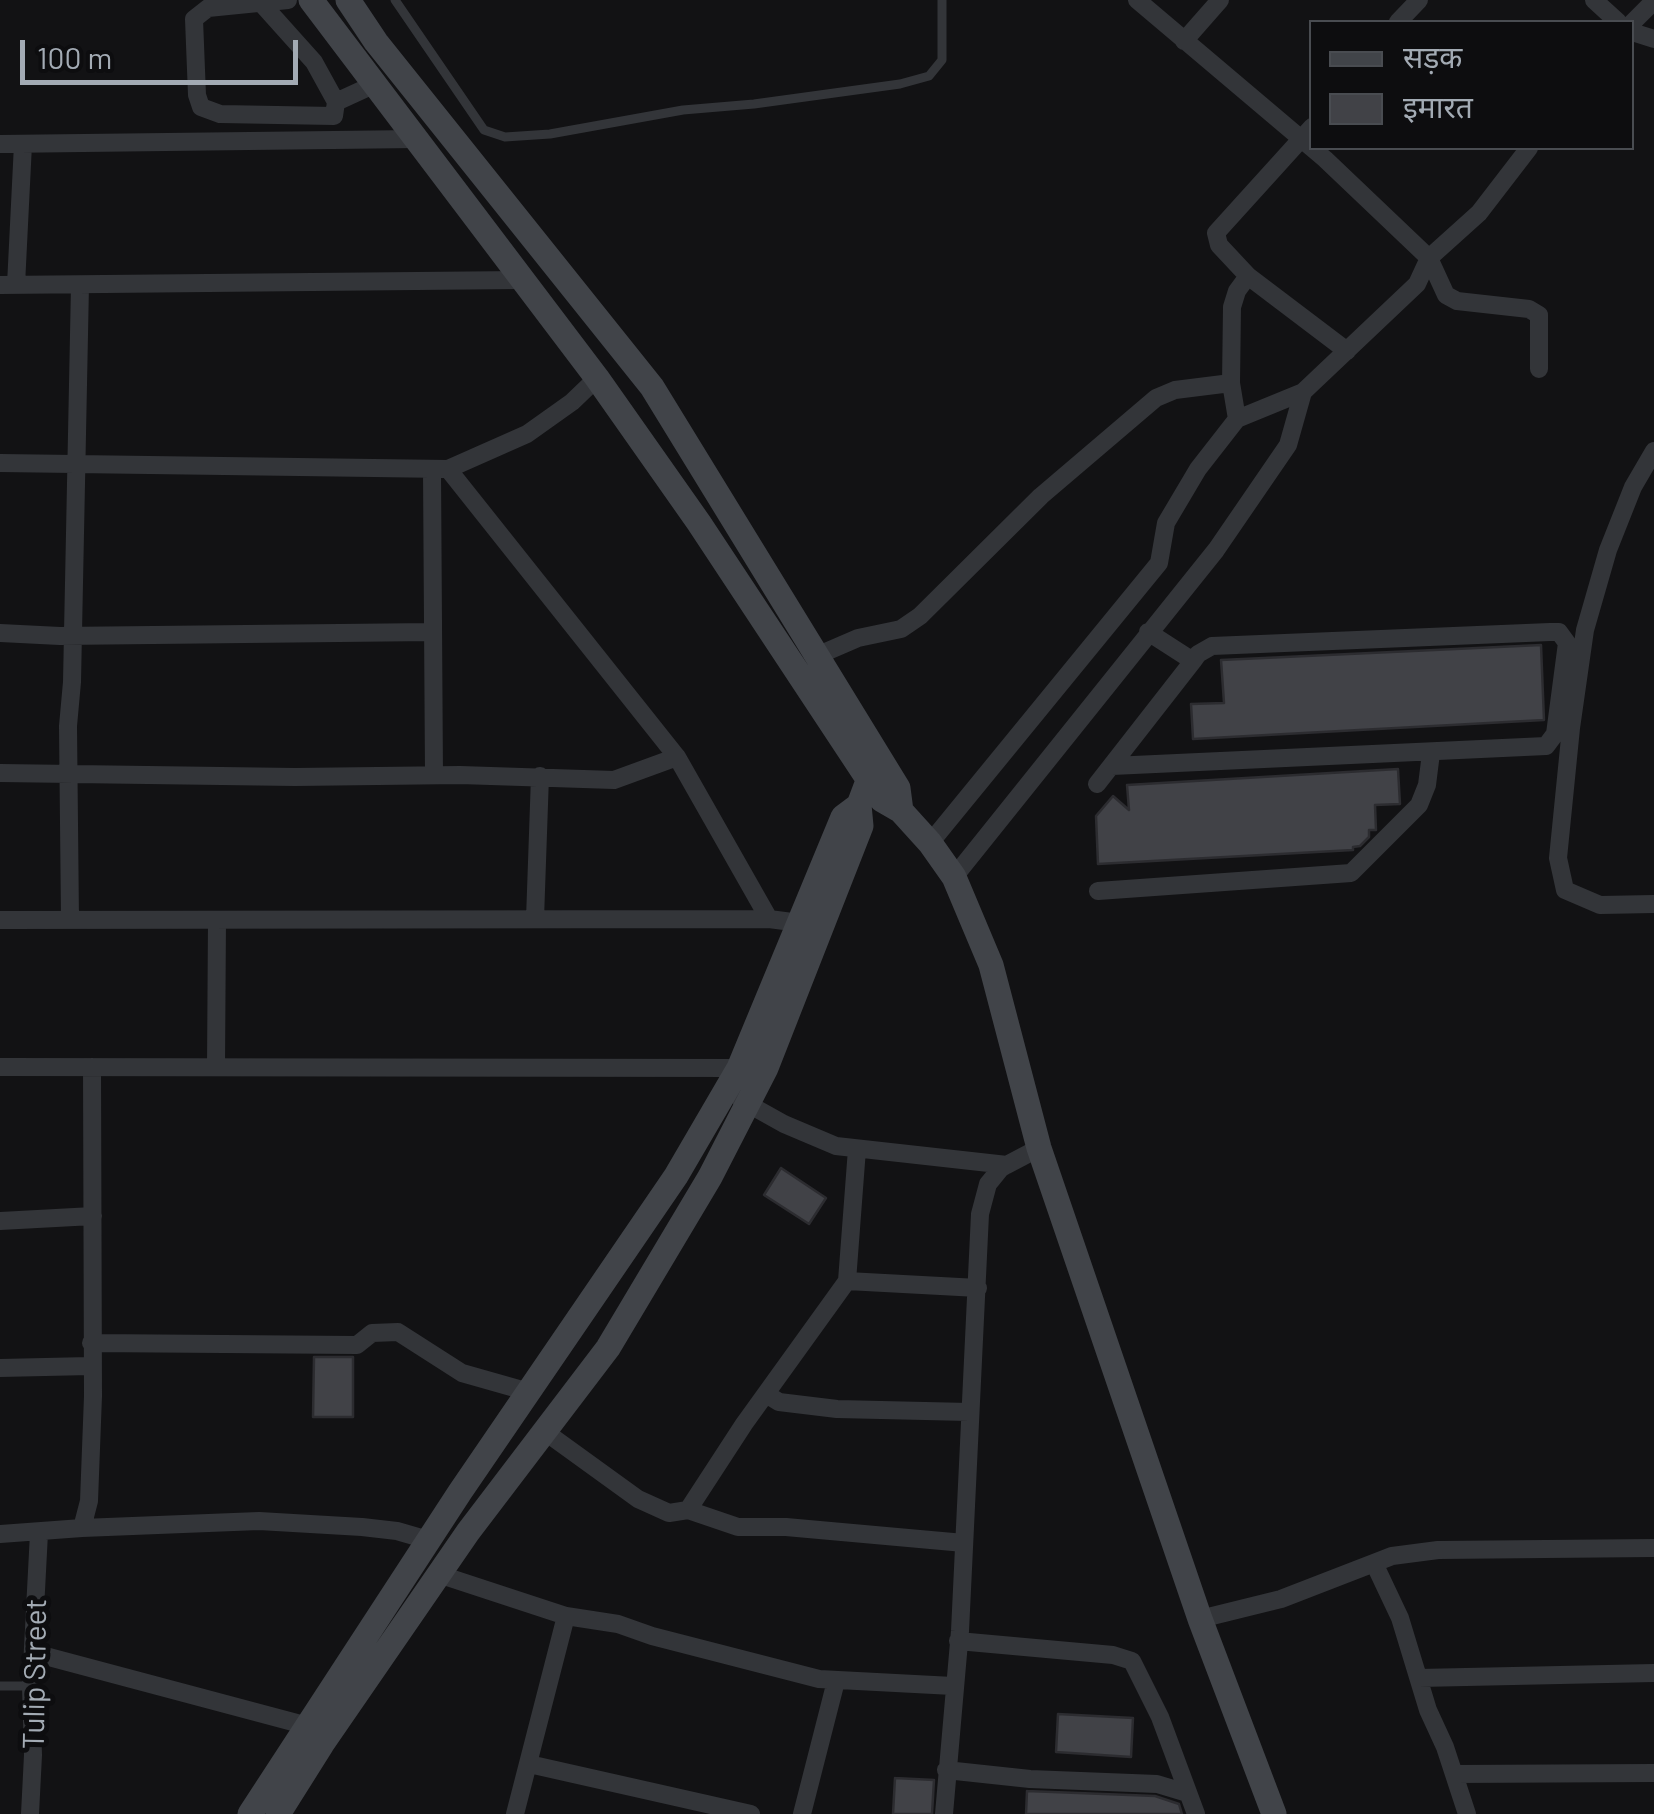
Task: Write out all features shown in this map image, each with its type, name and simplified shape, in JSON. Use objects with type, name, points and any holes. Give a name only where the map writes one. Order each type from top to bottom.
[{"type":"street","points":[[262,4],[306,53],[336,102],[334,116],[220,114],[201,106],[197,95],[194,18],[208,8],[288,0]]},
{"type":"street","points":[[312,0],[597,378],[872,767],[898,788],[901,811],[954,877],[991,965],[1039,1148],[1200,1620],[1274,1814]]},
{"type":"street","points":[[278,1814],[315,1735],[428,1540],[666,1192],[737,1098],[766,1068],[862,826],[859,805],[872,767],[729,510],[652,387],[376,42],[348,0]]},
{"type":"street","points":[[1138,0],[1184,41],[1306,133],[1216,233],[1219,245],[1248,276],[1347,351]]},
{"type":"street","points":[[1184,41],[1220,0]]},
{"type":"street","points":[[1400,20],[1419,0]]},
{"type":"street","points":[[1594,0],[1616,20]]},
{"type":"street","points":[[1634,22],[1654,1]]},
{"type":"street","points":[[306,53],[340,39]]},
{"type":"street","points":[[336,102],[373,85]]},
{"type":"street","points":[[0,144],[416,139]]},
{"type":"street","points":[[23,144],[8,284],[520,280]]},
{"type":"street","points":[[1318,150],[1429,258],[1440,287],[1450,298],[1529,309],[1539,315],[1539,370]]},
{"type":"street","points":[[930,843],[1158,562],[1166,523],[1198,469],[1236,419],[1304,392],[1417,284],[1429,258],[1479,214],[1527,150]]},
{"type":"street","points":[[1236,419],[1231,384],[1232,307],[1248,276]]},
{"type":"street","points":[[70,920],[80,284]]},
{"type":"street","points":[[0,463],[440,470],[526,434],[572,402],[597,378]]},
{"type":"street","points":[[814,657],[858,638],[902,629],[920,616],[1027,510],[1144,406],[1175,390],[1231,384]]},
{"type":"street","points":[[954,877],[1216,550],[1288,445],[1304,392]]},
{"type":"street","points":[[1654,451],[1633,487],[1608,550],[1585,630],[1558,858],[1565,890],[1600,905],[1654,904]]},
{"type":"street","points":[[434,775],[432,632],[440,470]]},
{"type":"street","points":[[440,470],[677,757],[769,919]]},
{"type":"street","points":[[1158,562],[1186,584]]},
{"type":"street","points":[[0,632],[72,636],[432,632]]},
{"type":"street","points":[[1148,632],[1193,660]]},
{"type":"street","points":[[1098,784],[1193,660],[1212,646],[1550,632],[1565,636],[1567,655],[1553,741],[1537,748],[1112,766]]},
{"type":"street","points":[[1098,891],[1352,873],[1419,805],[1432,753]]},
{"type":"street","points":[[0,774],[540,776],[614,780],[677,757]]},
{"type":"street","points":[[535,919],[540,776]]},
{"type":"street","points":[[250,1814],[315,1735],[608,1348],[710,1177],[737,1098],[739,1068],[843,817],[859,805]]},
{"type":"street","points":[[0,920],[769,919],[800,923]]},
{"type":"street","points":[[216,1066],[217,920]]},
{"type":"street","points":[[0,1067],[739,1068]]},
{"type":"street","points":[[82,1528],[89,1501],[92,1458],[92,1067]]},
{"type":"street","points":[[737,1098],[836,1146],[1006,1165]]},
{"type":"street","points":[[944,1814],[964,1543],[980,1214],[988,1184],[1006,1165],[1039,1148]]},
{"type":"street","points":[[688,1510],[847,1281],[857,1149]]},
{"type":"street","points":[[0,1221],[93,1216]]},
{"type":"street","points":[[847,1281],[978,1288]]},
{"type":"street","points":[[91,1342],[357,1344],[372,1333],[398,1332],[462,1373],[528,1392]]},
{"type":"street","points":[[0,1368],[90,1366]]},
{"type":"street","points":[[766,1394],[780,1402],[837,1409],[969,1412]]},
{"type":"street","points":[[544,1431],[638,1500],[669,1513],[688,1510],[738,1527],[786,1527],[964,1543]]},
{"type":"street","points":[[0,1534],[260,1521],[362,1527],[428,1540]]},
{"type":"street","name":"Tulip Street","points":[[30,1814],[31,1686],[39,1533]]},
{"type":"street","points":[[1200,1620],[1258,1606],[1392,1556],[1438,1550],[1654,1548]]},
{"type":"street","points":[[1374,1564],[1400,1618],[1467,1814]]},
{"type":"street","points":[[438,1574],[566,1616],[618,1624],[836,1681],[953,1686]]},
{"type":"street","points":[[515,1814],[566,1616]]},
{"type":"street","points":[[958,1641],[1113,1655],[1132,1662],[1153,1702],[1196,1814]]},
{"type":"street","points":[[34,1653],[315,1735]]},
{"type":"street","points":[[1419,1678],[1654,1673]]},
{"type":"street","points":[[802,1814],[836,1681]]},
{"type":"street","points":[[529,1764],[665,1805],[751,1814]]},
{"type":"street","points":[[946,1770],[1030,1780],[1157,1784],[1188,1792]]},
{"type":"street","points":[[1454,1774],[1654,1774]]},
{"type":"lane","points":[[394,0],[484,130],[504,137],[550,134],[683,110],[900,84],[929,76],[942,60],[942,0]]},
{"type":"lane","points":[[0,1686],[31,1686]]},
{"type":"building","points":[[1541,645],[1544,720],[1193,739],[1191,704],[1224,703],[1221,660]]},
{"type":"building","points":[[1398,769],[1400,804],[1375,805],[1376,830],[1369,830],[1369,837],[1353,850],[1098,864],[1096,816],[1113,796],[1129,810],[1127,785]]},
{"type":"building","points":[[781,1168],[826,1198],[809,1224],[764,1195]]},
{"type":"building","points":[[314,1357],[353,1357],[353,1417],[313,1417]]},
{"type":"building","points":[[1058,1714],[1133,1718],[1131,1757],[1056,1752]]},
{"type":"building","points":[[895,1778],[934,1780],[932,1814],[893,1814]]},
{"type":"building","points":[[1027,1791],[1155,1796],[1179,1804],[1182,1814],[1026,1814]]}]
